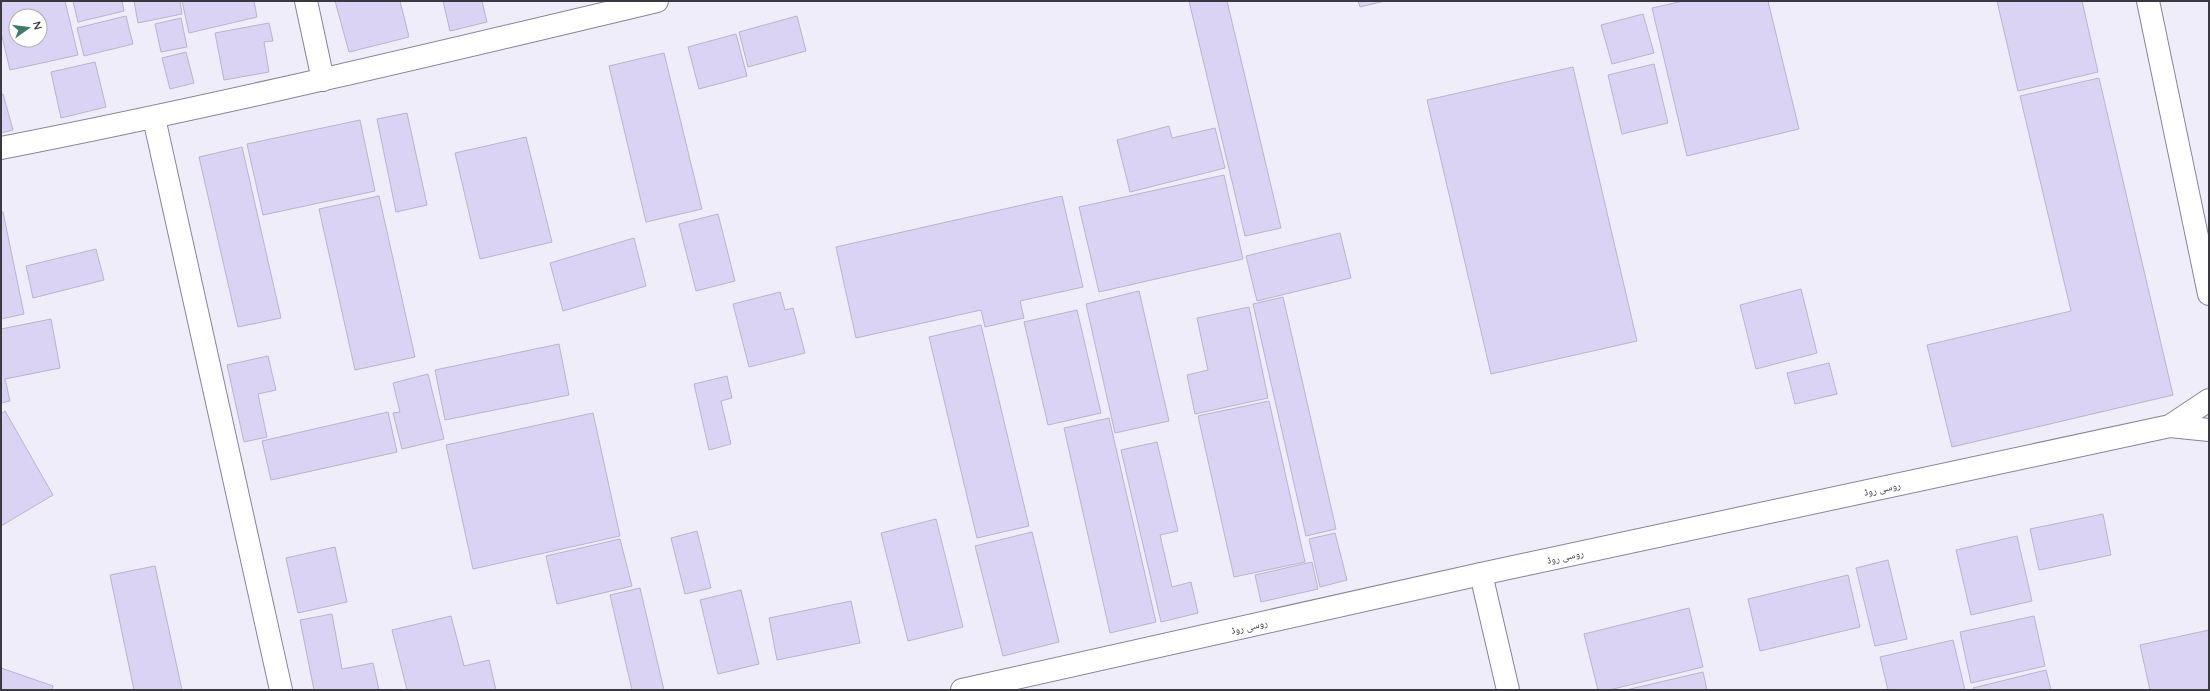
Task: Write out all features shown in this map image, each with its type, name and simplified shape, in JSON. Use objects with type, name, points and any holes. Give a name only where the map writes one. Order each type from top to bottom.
[{"type":"street","points":[[306,1],[323,80]]},
{"type":"street","points":[[1,148],[154,118],[323,80],[658,1]]},
{"type":"street","points":[[2148,1],[2209,294]]},
{"type":"street","points":[[154,118],[281,690]]},
{"type":"street","name":"روسی روڈ","points":[[2170,426],[2209,400]]},
{"type":"street","name":"روسی روڈ","points":[[962,690],[1481,574],[2170,426],[2209,430]]},
{"type":"street","points":[[1481,574],[1508,690]]},
{"type":"shaded area","points":[[1,1],[2209,1],[2209,690],[664,690],[640,588],[610,595],[632,690],[1,690]]},
{"type":"building","points":[[1,1],[65,1],[78,55],[10,70],[1,32]]},
{"type":"building","points":[[73,1],[122,1],[124,11],[78,22]]},
{"type":"building","points":[[134,1],[180,1],[182,14],[138,23]]},
{"type":"building","points":[[182,1],[254,1],[257,17],[189,33]]},
{"type":"building","points":[[335,1],[400,1],[409,37],[349,52]]},
{"type":"building","points":[[443,1],[482,1],[487,22],[450,31]]},
{"type":"building","points":[[1189,1],[1227,1],[1281,228],[1245,236]]},
{"type":"building","points":[[1358,1],[1385,1],[1360,7]]},
{"type":"building","points":[[1683,1],[1768,1],[1799,129],[1687,156],[1652,8]]},
{"type":"building","points":[[1997,1],[2082,1],[2098,72],[2018,91]]},
{"type":"building","points":[[1643,14],[1654,53],[1612,64],[1601,25]]},
{"type":"building","points":[[126,16],[133,44],[84,56],[77,28]]},
{"type":"building","points":[[797,16],[806,51],[748,67],[739,32]]},
{"type":"building","points":[[181,18],[187,47],[161,52],[155,24]]},
{"type":"building","points":[[269,23],[273,41],[264,42],[269,72],[224,80],[215,33]]},
{"type":"building","points":[[736,34],[747,76],[699,89],[688,47]]},
{"type":"building","points":[[186,52],[194,83],[170,89],[162,58]]},
{"type":"building","points":[[664,53],[702,209],[646,222],[609,66]]},
{"type":"building","points":[[95,62],[106,107],[61,118],[51,72]]},
{"type":"building","points":[[1654,64],[1668,123],[1622,134],[1608,75]]},
{"type":"building","points":[[1573,67],[1637,341],[1491,374],[1427,100]]},
{"type":"building","points":[[2099,78],[2173,395],[1952,447],[1927,345],[2071,311],[2020,96]]},
{"type":"building","points":[[3,94],[13,130],[1,133],[1,95]]},
{"type":"building","points":[[407,113],[427,205],[396,212],[377,119]]},
{"type":"building","points":[[360,120],[375,191],[263,215],[247,144]]},
{"type":"building","points":[[1169,126],[1172,138],[1215,128],[1225,168],[1130,192],[1117,140]]},
{"type":"building","points":[[526,137],[552,242],[480,259],[455,153]]},
{"type":"building","points":[[242,147],[281,318],[238,327],[199,157]]},
{"type":"building","points":[[1224,175],[1243,259],[1099,292],[1079,207]]},
{"type":"building","points":[[379,196],[415,357],[355,370],[319,209]]},
{"type":"building","points":[[1062,196],[1083,287],[1020,301],[1024,318],[985,327],[981,310],[856,338],[836,247]]},
{"type":"building","points":[[1,212],[3,212],[24,314],[1,319]]},
{"type":"building","points":[[718,214],[735,281],[696,291],[679,224]]},
{"type":"building","points":[[1340,233],[1351,278],[1257,301],[1246,256]]},
{"type":"building","points":[[634,238],[646,286],[563,311],[550,263]]},
{"type":"building","points":[[96,249],[104,280],[33,298],[26,266]]},
{"type":"building","points":[[1801,289],[1817,353],[1756,369],[1740,305]]},
{"type":"building","points":[[1139,291],[1169,421],[1115,433],[1086,304]]},
{"type":"building","points":[[780,292],[785,310],[793,308],[805,353],[749,367],[733,304]]},
{"type":"building","points":[[1283,297],[1336,529],[1306,536],[1253,304]]},
{"type":"building","points":[[1249,307],[1268,398],[1195,414],[1187,375],[1208,370],[1197,318]]},
{"type":"building","points":[[1077,310],[1101,413],[1048,425],[1024,322]]},
{"type":"building","points":[[51,319],[60,368],[5,379],[10,401],[1,403],[1,329]]},
{"type":"building","points":[[981,325],[1029,526],[977,538],[929,337]]},
{"type":"building","points":[[559,344],[569,395],[445,420],[435,370]]},
{"type":"building","points":[[268,356],[276,390],[258,394],[267,437],[244,442],[227,365]]},
{"type":"building","points":[[1829,363],[1837,394],[1795,404],[1787,373]]},
{"type":"building","points":[[428,374],[444,439],[402,449],[393,413],[400,412],[393,383]]},
{"type":"building","points":[[727,376],[732,398],[721,401],[731,444],[709,450],[694,384]]},
{"type":"building","points":[[1269,401],[1305,562],[1234,577],[1198,416]]},
{"type":"building","points":[[5,411],[53,495],[1,526],[1,414]]},
{"type":"building","points":[[388,412],[397,452],[271,480],[262,441]]},
{"type":"building","points":[[593,413],[620,536],[473,569],[446,445]]},
{"type":"building","points":[[1109,418],[1156,622],[1110,633],[1064,428]]},
{"type":"building","points":[[1157,442],[1178,531],[1160,535],[1172,587],[1191,582],[1198,613],[1161,622],[1121,450]]},
{"type":"building","points":[[2103,514],[2111,555],[2039,570],[2030,529]]},
{"type":"building","points":[[936,519],[963,627],[908,641],[881,533]]},
{"type":"building","points":[[697,531],[711,588],[685,594],[671,538]]},
{"type":"building","points":[[1032,532],[1059,642],[1003,656],[975,546]]},
{"type":"building","points":[[1335,533],[1347,580],[1320,587],[1309,539]]},
{"type":"building","points":[[2017,536],[2032,601],[1971,615],[1956,550]]},
{"type":"building","points":[[620,539],[632,586],[557,604],[546,556]]},
{"type":"building","points":[[335,547],[347,602],[298,613],[286,558]]},
{"type":"building","points":[[1888,560],[1907,639],[1875,646],[1856,568]]},
{"type":"building","points":[[1312,562],[1318,589],[1261,602],[1255,575]]},
{"type":"building","points":[[155,566],[182,690],[134,690],[110,575]]},
{"type":"building","points":[[1848,575],[1860,627],[1760,651],[1748,599]]},
{"type":"building","points":[[640,588],[664,690],[632,690],[610,595]]},
{"type":"building","points":[[741,590],[759,664],[718,674],[700,600]]},
{"type":"building","points":[[851,601],[860,643],[777,660],[769,618]]},
{"type":"building","points":[[1689,608],[1703,667],[1609,690],[1598,690],[1584,634]]},
{"type":"building","points":[[332,614],[342,669],[373,663],[379,690],[314,690],[300,620]]},
{"type":"building","points":[[451,616],[464,666],[489,660],[496,690],[407,690],[392,630]]},
{"type":"building","points":[[2034,616],[2045,666],[1971,683],[1960,632]]},
{"type":"building","points":[[2209,630],[2209,690],[2150,690],[2140,645]]},
{"type":"building","points":[[1953,640],[1965,690],[1888,690],[1880,657]]},
{"type":"building","points":[[1,668],[53,686],[52,690],[1,690]]},
{"type":"building","points":[[2046,670],[2051,690],[1974,690],[1973,688]]},
{"type":"building","points":[[1703,672],[1707,690],[1626,690]]}]
